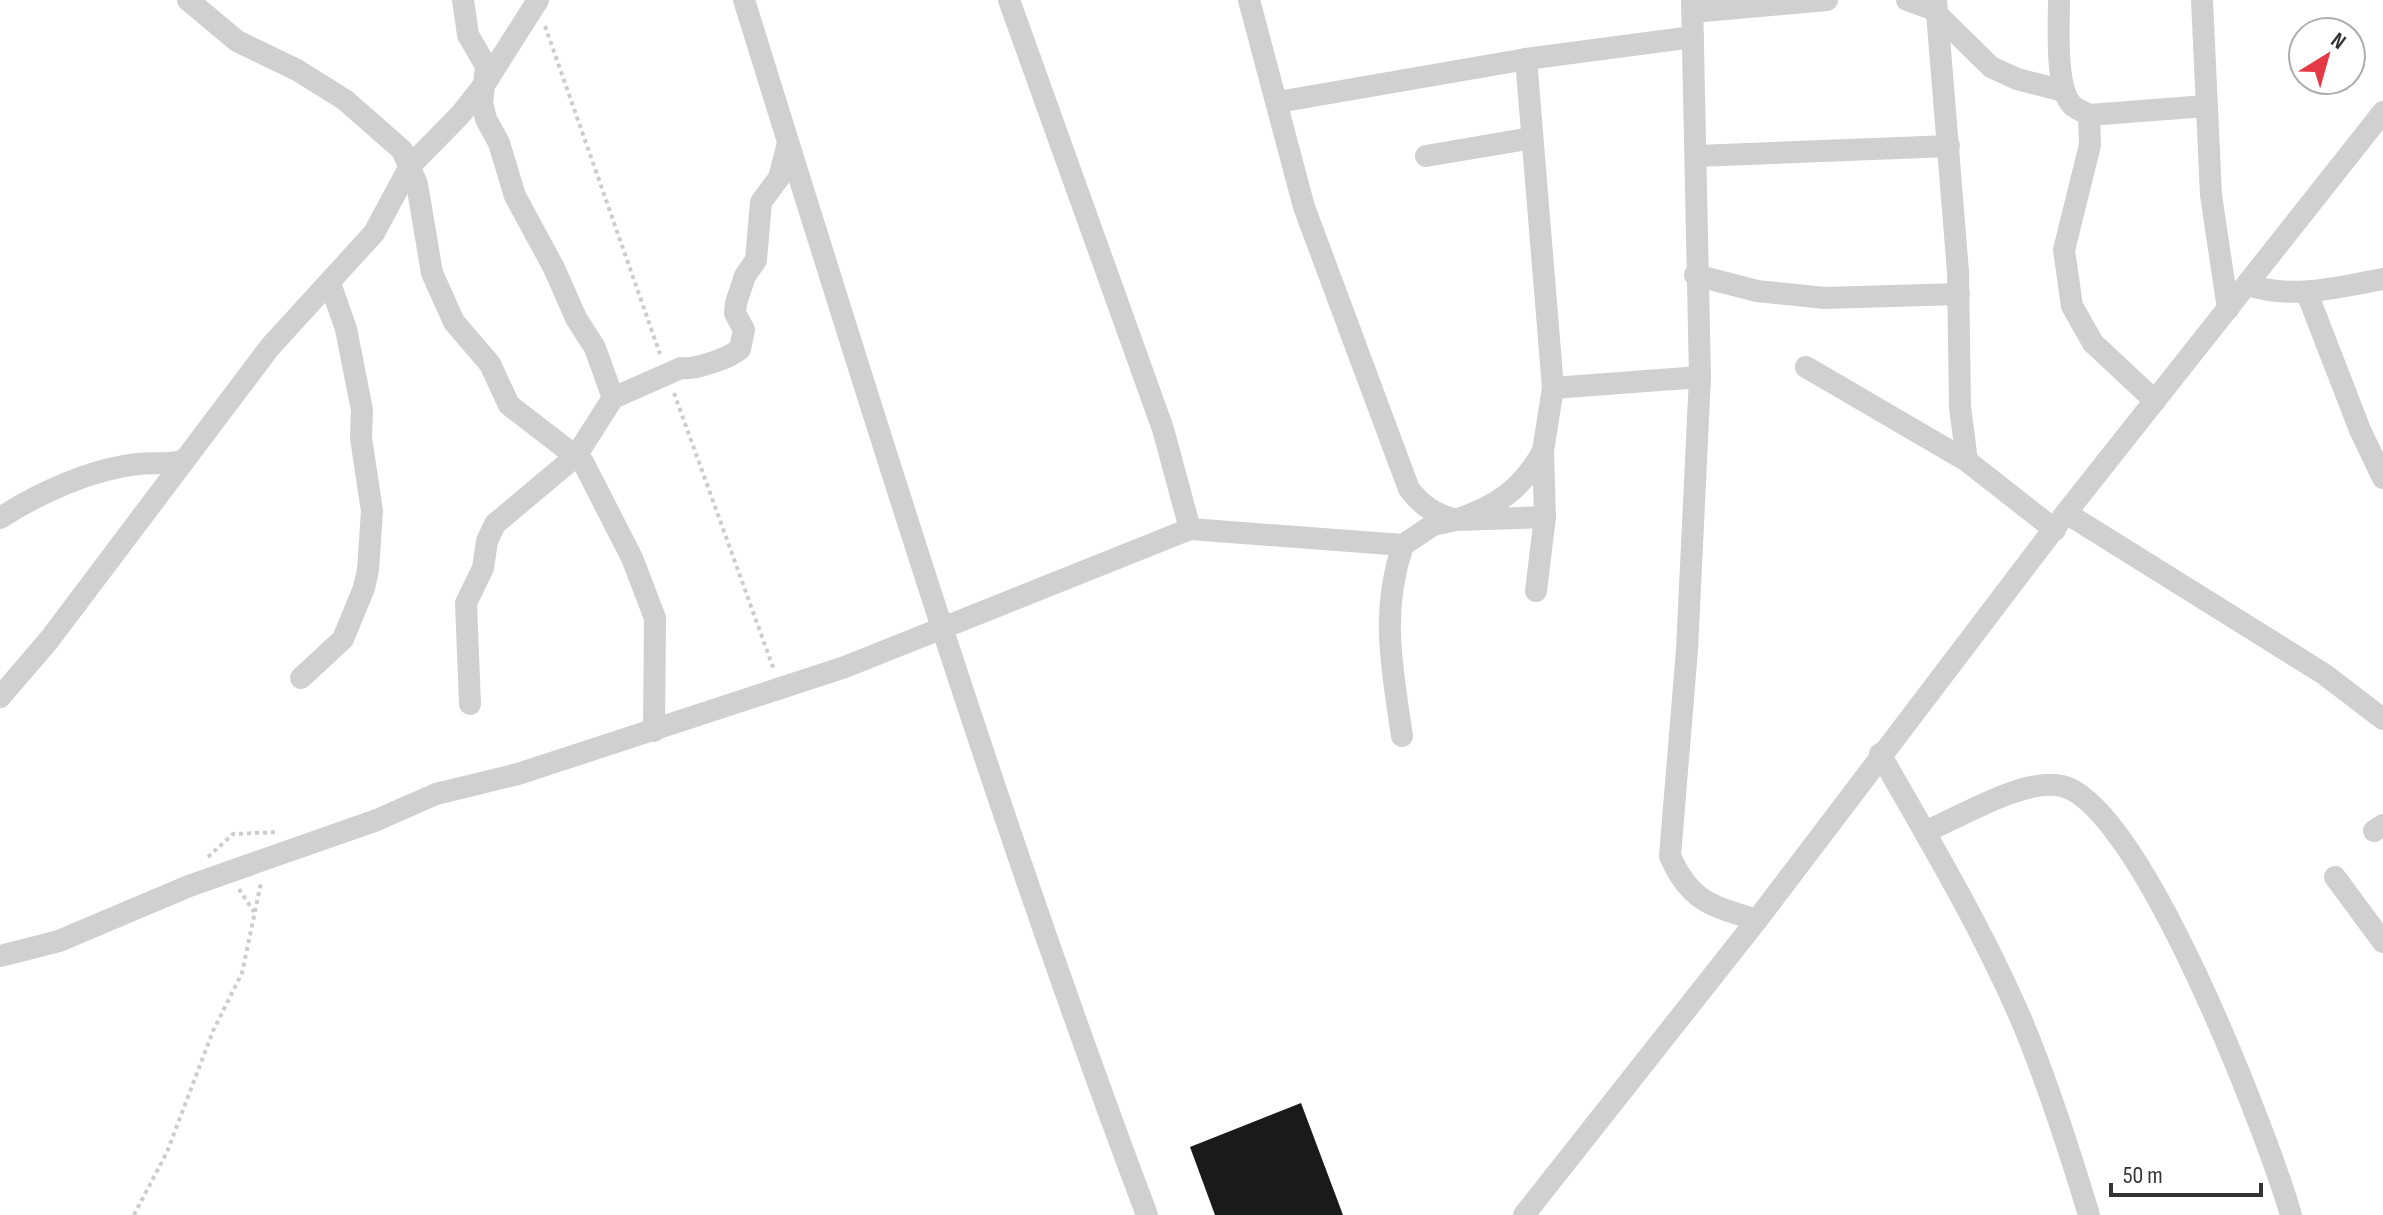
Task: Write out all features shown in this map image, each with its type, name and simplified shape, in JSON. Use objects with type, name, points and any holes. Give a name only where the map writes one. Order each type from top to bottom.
[{"type":"street","points":[[188,0],[237,41],[297,70],[352,105],[395,143],[410,166],[417,184],[432,273],[454,322],[490,364],[509,405],[576,456],[593,477],[629,550],[655,618],[654,731]]},
{"type":"street","points":[[463,0],[468,35],[486,66],[483,112],[499,143],[515,196],[554,268],[576,318],[595,348],[613,398]]},
{"type":"street","points":[[744,0],[940,628],[1032,904],[1147,1215]]},
{"type":"street","points":[[1009,0],[1163,429],[1190,529]]},
{"type":"street","points":[[1249,0],[1304,207],[1409,489],[1421,505],[1456,520],[1509,496],[1529,476],[1543,451]]},
{"type":"street","points":[[1757,920],[1694,896],[1680,879],[1670,856],[1687,650],[1700,377],[1695,275],[1697,156],[1693,6],[1827,0]]},
{"type":"street","points":[[1907,0],[1937,9],[1964,43],[1991,67],[2017,79],[2064,91]]},
{"type":"street","points":[[2059,0],[2064,91],[2072,105],[2089,115],[2206,106]]},
{"type":"street","points":[[2202,0],[2211,195],[2228,309]]},
{"type":"street","points":[[0,697],[49,640],[181,461],[282,332],[380,225],[410,166],[461,114],[486,82],[537,1]]},
{"type":"street","points":[[1937,9],[1959,294],[1960,407],[1967,461]]},
{"type":"street","points":[[1278,102],[1526,59],[1693,37]]},
{"type":"street","points":[[1526,59],[1553,388],[1543,451],[1545,517],[1536,591]]},
{"type":"street","points":[[1524,1215],[1757,920],[1880,754],[2061,521],[2383,112]]},
{"type":"street","points":[[2089,115],[2090,145],[2064,250],[2072,306],[2093,343],[2155,401]]},
{"type":"street","points":[[1426,156],[1532,138]]},
{"type":"street","points":[[470,704],[466,603],[483,568],[487,541],[495,524],[576,456],[613,398],[681,368],[690,369],[725,359],[740,349],[744,330],[735,313],[736,303],[745,276],[756,260],[761,202],[779,178],[788,143]]},
{"type":"street","points":[[1697,156],[1949,146]]},
{"type":"street","points":[[1695,275],[1757,291],[1825,298],[1959,294]]},
{"type":"street","points":[[2248,285],[2272,293],[2307,293],[2383,279]]},
{"type":"street","points":[[301,678],[343,639],[352,622],[368,570],[372,511],[361,438],[362,410],[346,329],[330,283]]},
{"type":"street","points":[[2307,293],[2360,430],[2382,473]]},
{"type":"street","points":[[1806,367],[1967,461],[2061,521],[2324,674],[2383,719]]},
{"type":"street","points":[[1553,388],[1700,377]]},
{"type":"street","points":[[0,518],[20,505],[100,473],[137,464],[181,461]]},
{"type":"street","points":[[0,956],[59,941],[228,872],[436,794],[518,774],[845,667],[1190,529],[1403,545],[1433,525],[1456,520],[1545,517]]},
{"type":"street","points":[[1402,736],[1387,630],[1394,575],[1403,545]]},
{"type":"street","points":[[1880,754],[1980,932],[2021,1019],[2057,1110],[2089,1215]]},
{"type":"street","points":[[1925,832],[2022,790],[2044,784],[2064,786],[2080,795],[2100,815],[2166,909],[2274,1155],[2291,1215]]},
{"type":"street","points":[[2335,877],[2383,942]]},
{"type":"path","points":[[537,1],[663,363]]},
{"type":"path","points":[[668,378],[781,689]]},
{"type":"path","points":[[134,1215],[167,1152],[213,1031],[242,973],[265,859]]},
{"type":"path","points":[[228,872],[255,914]]},
{"type":"building","points":[[1301,1103],[1343,1215],[1215,1215],[1190,1147]]}]
